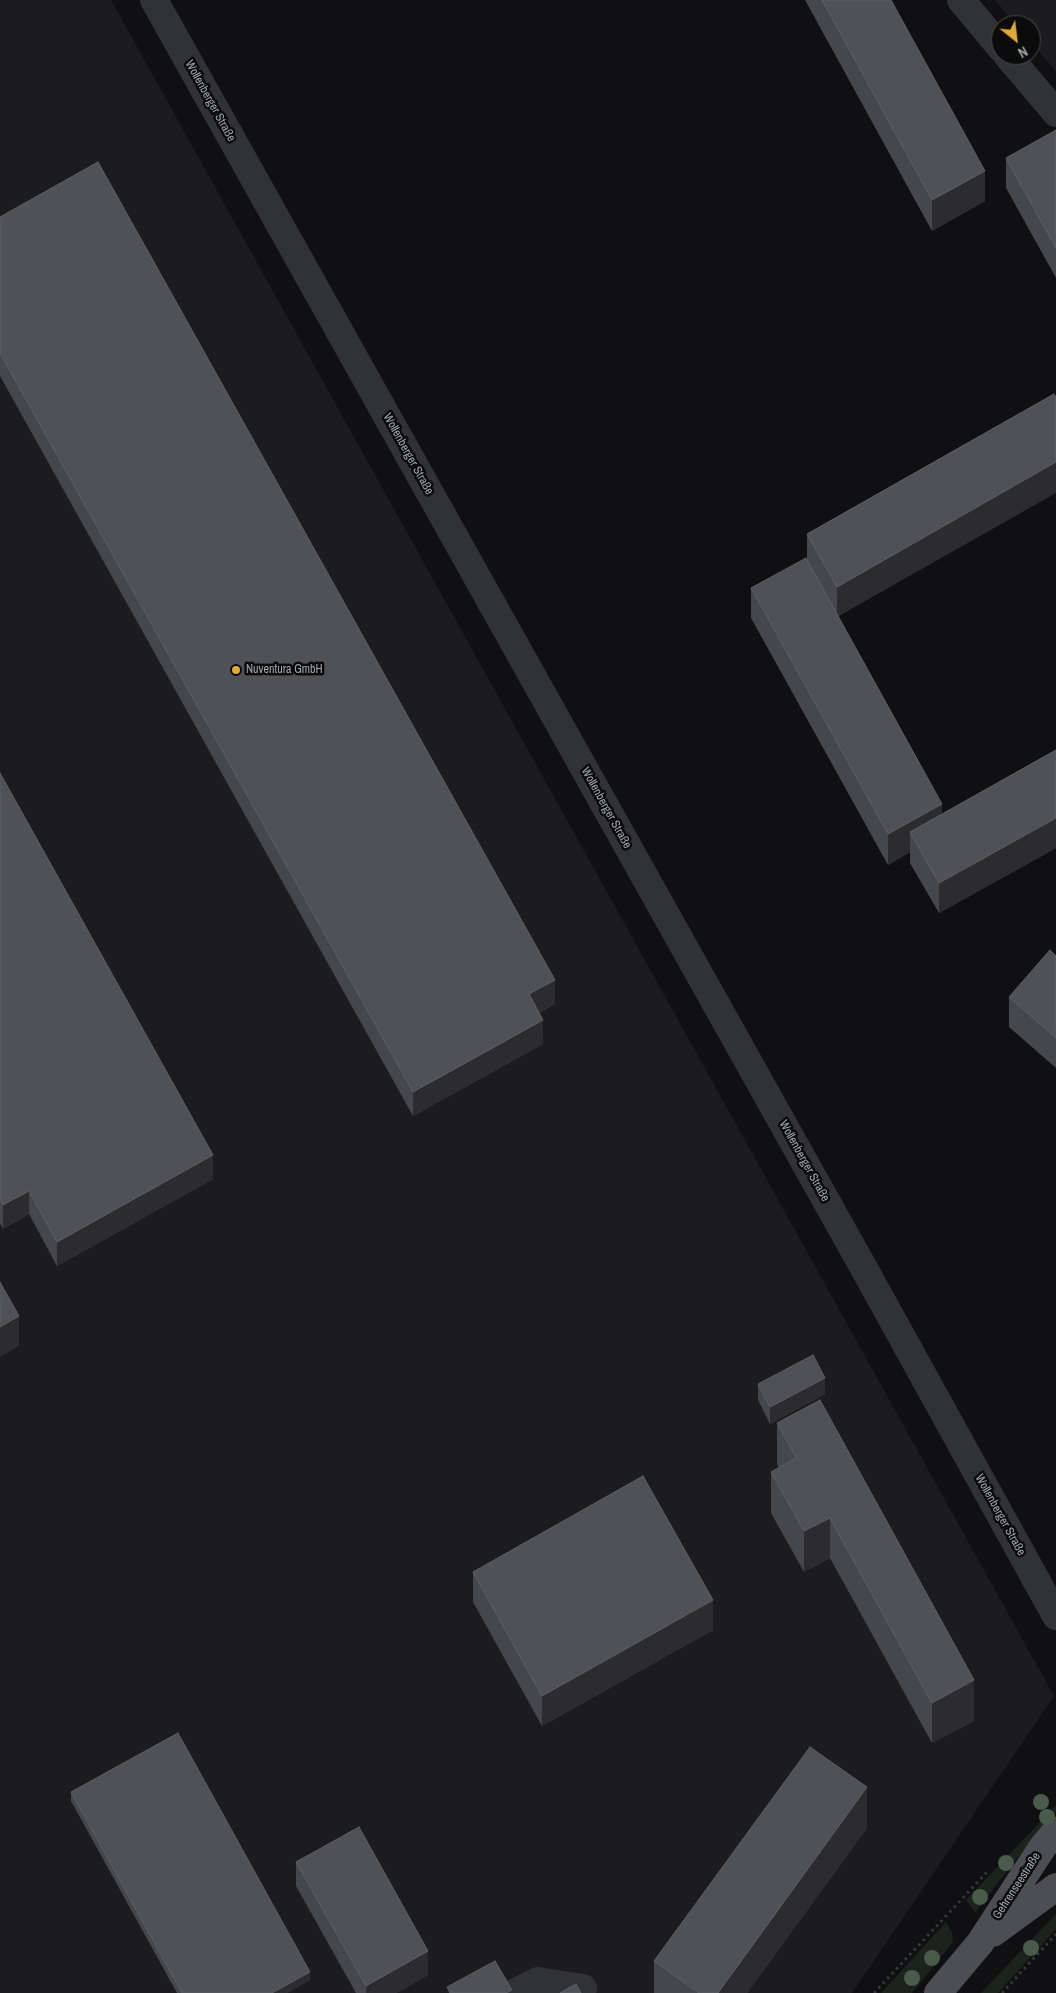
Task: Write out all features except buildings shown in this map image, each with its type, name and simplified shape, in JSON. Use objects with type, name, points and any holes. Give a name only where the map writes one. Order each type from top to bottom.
[{"type":"main road","name":"Gehrenseestraße","points":[[938,1993],[980,1943],[1042,1848],[1056,1832]]},
{"type":"main road","name":"Gehrenseestraße","points":[[980,1943],[1056,1887]]},
{"type":"street","name":"Wollenberger Straße","points":[[154,0],[861,1263],[1056,1616]]},
{"type":"street","points":[[961,0],[991,36]]},
{"type":"street","points":[[1016,65],[1056,112]]},
{"type":"street","points":[[514,1993],[538,1980],[581,1991]]},
{"type":"path","points":[[874,1993],[995,1863]]},
{"type":"path","points":[[1002,1993],[1056,1934]]},
{"type":"shaded area","points":[[0,0],[111,0],[1054,1696],[852,1993],[0,1993]]},
{"type":"shaded area","points":[[995,0],[1056,0],[1056,71],[1041,54],[1041,15],[1008,15]]},
{"type":"shaded area","points":[[1056,1805],[1056,1812],[975,1913],[966,1900]]},
{"type":"shaded area","points":[[1056,1914],[1056,1929],[998,1993],[981,1993]]},
{"type":"shaded area","points":[[946,1922],[952,1932],[953,1942],[912,1993],[881,1993]]},
{"type":"place","name":"Nuventura GmbH","points":[[236,670]]}]
